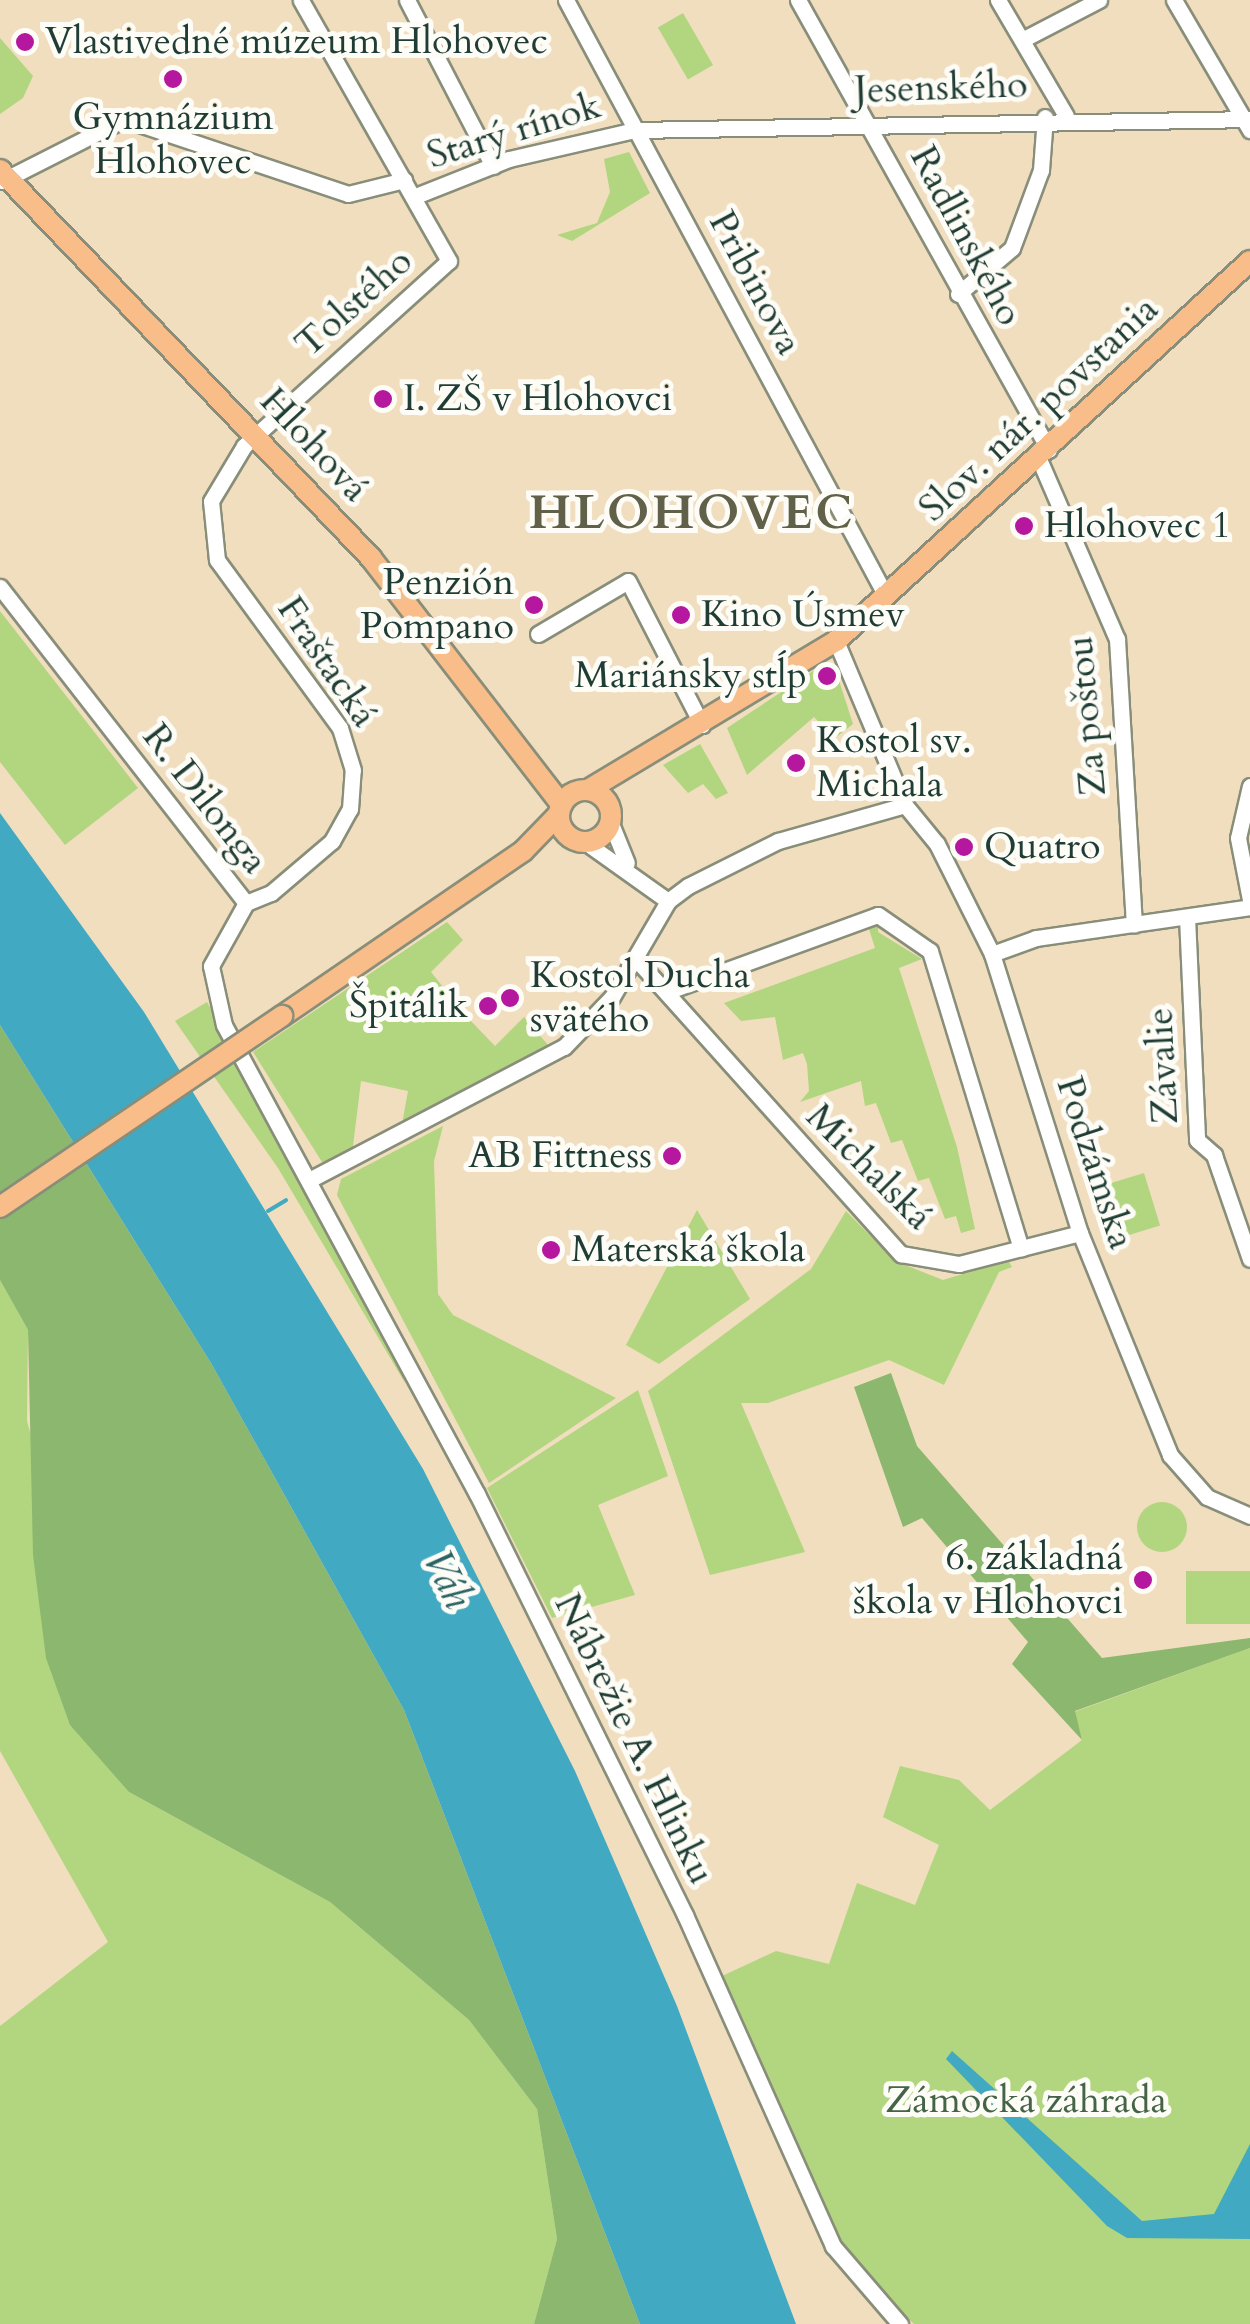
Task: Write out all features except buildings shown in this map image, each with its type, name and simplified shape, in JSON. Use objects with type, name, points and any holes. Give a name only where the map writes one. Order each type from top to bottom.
[{"type":"main road","name":"Hlohová","points":[[3,177],[257,433],[549,776],[572,800],[610,814]]},
{"type":"main road","name":"Slov. nár. povstania","points":[[524,851],[572,800],[702,726],[836,641],[1044,455],[1250,261]]},
{"type":"main road","points":[[0,1207],[524,851],[580,841],[610,814],[629,768]]},
{"type":"main road","points":[[572,800],[580,841]]},
{"type":"street","points":[[302,0],[412,197]]},
{"type":"street","points":[[408,0],[493,166]]},
{"type":"street","name":"Pribinova","points":[[566,0],[880,602]]},
{"type":"street","name":"Radlinského","points":[[798,0],[869,124],[1044,455]]},
{"type":"street","points":[[998,0],[1066,116]]},
{"type":"street","points":[[1022,40],[1098,0]]},
{"type":"street","points":[[1174,0],[1247,122]]},
{"type":"street","name":"Jesenského","points":[[635,130],[1066,116],[1247,122]]},
{"type":"street","points":[[958,294],[1012,248],[1041,170],[1045,117]]},
{"type":"street","points":[[3,177],[124,119],[348,194],[404,180]]},
{"type":"street","name":"Starý rínok","points":[[412,197],[493,166],[635,130]]},
{"type":"street","name":"Tolstého","points":[[257,433],[449,261],[412,197]]},
{"type":"street","name":"Fraštacká","points":[[246,902],[324,850],[346,820],[353,783],[340,728],[217,560],[208,516],[220,478],[257,433]]},
{"type":"street","name":"Za poštou","points":[[1044,455],[1117,639],[1134,924]]},
{"type":"street","points":[[538,634],[628,581],[702,726]]},
{"type":"street","name":"R. Dilonga","points":[[0,587],[246,902],[211,966],[213,999],[248,1073],[311,1178]]},
{"type":"street","name":"Podzámska","points":[[836,641],[905,804],[962,888],[992,954],[1080,1233],[1170,1455],[1207,1498],[1250,1516]]},
{"type":"street","points":[[992,954],[1250,904],[1238,838],[1250,786]]},
{"type":"street","points":[[311,1178],[548,1058],[592,1021],[636,960],[668,901],[778,841],[905,804]]},
{"type":"street","points":[[610,814],[629,867]]},
{"type":"street","points":[[580,841],[629,867],[668,901]]},
{"type":"street","points":[[669,991],[878,915],[930,951],[1022,1248]]},
{"type":"street","name":"Závalie","points":[[1187,917],[1198,1140],[1214,1155],[1250,1259]]},
{"type":"street","name":"Michalská","points":[[636,960],[669,991],[901,1254],[959,1264],[1080,1233]]},
{"type":"street","name":"Nábrežie A. Hlinku","points":[[311,1178],[666,1876],[833,2246],[900,2324]]},
{"type":"green space","points":[[683,13],[713,65],[688,79],[658,28]]},
{"type":"green space","points":[[0,38],[33,76],[23,98],[0,114]]},
{"type":"green space","points":[[629,152],[650,193],[572,241],[557,235],[597,223],[610,192],[604,159]]},
{"type":"green space","points":[[0,611],[138,788],[65,845],[0,762]]},
{"type":"green space","points":[[822,665],[835,668],[853,724],[834,739],[814,717],[747,775],[727,728]]},
{"type":"green space","points":[[700,744],[728,793],[716,799],[703,784],[688,793],[663,765]]},
{"type":"green space","points":[[447,922],[463,940],[431,972],[469,1019],[495,1046],[524,1017],[548,1045],[402,1124],[408,1091],[361,1081],[352,1154],[322,1162],[253,1052]]},
{"type":"green space","points":[[879,922],[878,932],[922,959],[899,968],[957,1147],[975,1229],[961,1233],[956,1216],[945,1219],[929,1178],[918,1181],[902,1140],[891,1143],[876,1103],[865,1106],[861,1081],[800,1102],[809,1091],[803,1053],[783,1060],[775,1017],[741,1021],[724,1003],[875,948],[868,926]]},
{"type":"green space","points":[[207,1002],[384,1326],[405,1383],[278,1168],[175,1021]]},
{"type":"green space","points":[[0,1025],[211,1363],[404,1710],[640,2324],[534,2324],[557,2239],[537,2109],[469,2020],[330,1902],[129,1792],[70,1725],[46,1658],[33,1555],[28,1330],[0,1280]]},
{"type":"green space","points":[[443,1126],[434,1161],[438,1294],[453,1315],[616,1398],[489,1483],[337,1195],[341,1179]]},
{"type":"green space","points":[[1144,1173],[1160,1226],[1109,1241],[1093,1188]]},
{"type":"green space","points":[[697,1210],[750,1299],[659,1364],[626,1345]]},
{"type":"green space","points":[[846,1211],[895,1261],[943,1280],[1008,1260],[1012,1267],[999,1272],[944,1385],[889,1360],[768,1403],[741,1403],[805,1552],[710,1575],[648,1391],[811,1269]]},
{"type":"green space","points":[[0,1280],[28,1330],[27,1421],[129,1792],[330,1902],[469,2020],[537,2109],[557,2239],[534,2324],[0,2324],[0,2026],[108,1942],[0,1751]]},
{"type":"green space","points":[[891,1373],[917,1446],[1102,1658],[1250,1638],[1250,1648],[1075,1711],[1082,1740],[1012,1664],[1028,1642],[922,1518],[903,1527],[854,1387]]},
{"type":"green space","points":[[638,1390],[668,1476],[598,1505],[635,1595],[552,1618],[487,1488]]},
{"type":"green space","points":[[1162,1502],[1180,1509],[1187,1527],[1180,1545],[1162,1552],[1144,1545],[1137,1527],[1144,1509]]},
{"type":"green space","points":[[1186,1571],[1250,1571],[1250,1624],[1186,1624]]},
{"type":"green space","name":"Zámocká záhrada","points":[[1250,1648],[1250,2324],[914,2324],[851,2263],[720,1977],[776,1951],[829,1964],[857,1883],[915,1905],[939,1845],[883,1817],[900,1766],[959,1780],[990,1810],[1082,1740],[1074,1712]]},
{"type":"water","name":"Váh","points":[[0,813],[144,1012],[423,1469],[575,1771],[677,2006],[796,2324],[640,2324],[404,1710],[211,1363],[0,1025]]},
{"type":"water","points":[[952,2051],[1142,2221],[1214,2214],[1250,2144],[1250,2239],[1127,2238],[1107,2226],[946,2059]]},
{"type":"waterway","points":[[268,1211],[286,1200]]},
{"type":"place","name":"Vlastivedné múzeum Hlohovec","points":[[25,42]]},
{"type":"place","name":"Gymnázium Hlohovec","points":[[173,79]]},
{"type":"place","name":"I. ZŠ v Hlohovci","points":[[383,399]]},
{"type":"place","name":"Hlohovec 1","points":[[1024,526]]},
{"type":"place","name":"Penzión Pompano","points":[[534,605]]},
{"type":"place","name":"Kino Úsmev","points":[[681,615]]},
{"type":"place","name":"Mariánsky stĺp","points":[[827,676]]},
{"type":"place","name":"Kostol sv. Michala","points":[[796,763]]},
{"type":"place","name":"Quatro","points":[[964,847]]},
{"type":"place","name":"Kostol Ducha svätého","points":[[510,998]]},
{"type":"place","name":"Špitálik","points":[[488,1006]]},
{"type":"place","name":"AB Fittness","points":[[672,1156]]},
{"type":"place","name":"Materská škola","points":[[551,1250]]},
{"type":"place","name":"6. základná škola v Hlohovci","points":[[1143,1580]]},
{"type":"district","name":"HLOHOVEC","points":[[692,513]]}]
